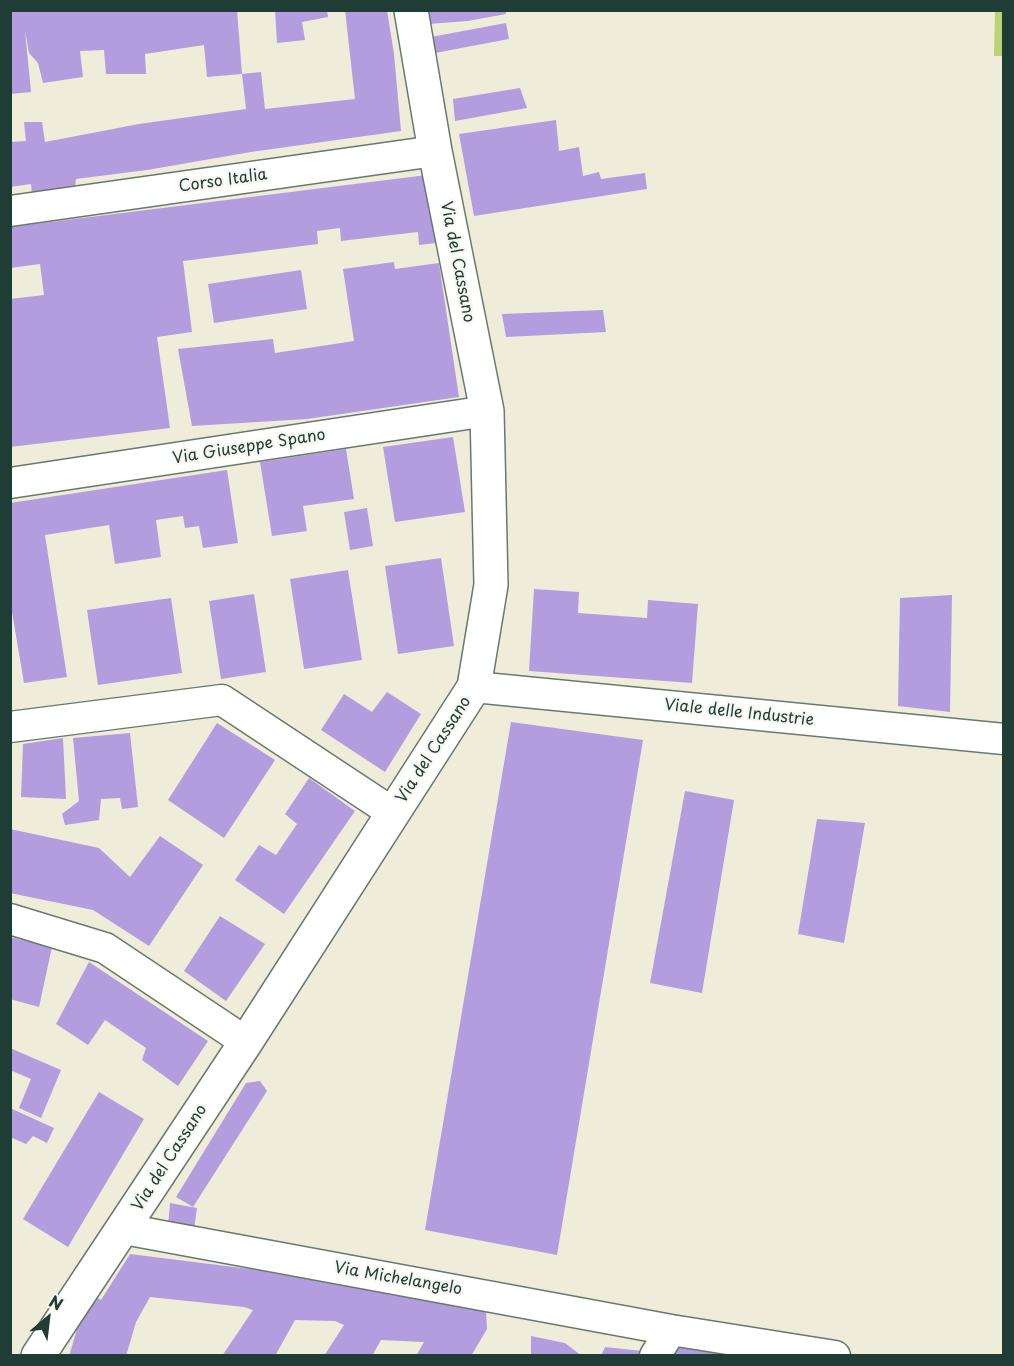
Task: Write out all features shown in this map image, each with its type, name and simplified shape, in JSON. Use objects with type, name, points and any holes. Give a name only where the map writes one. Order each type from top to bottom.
[{"type":"main road","name":"Via del Cassano","points":[[45,1349],[474,687],[491,585],[487,411],[435,152],[411,10]]},
{"type":"street","name":"Corso Italia","points":[[10,211],[435,152]]},
{"type":"street","name":"Via Giuseppe Spano","points":[[10,483],[487,411]]},
{"type":"street","name":"Viale delle Industrie","points":[[474,687],[1004,739]]},
{"type":"street","points":[[10,727],[222,700],[393,813]]},
{"type":"street","points":[[10,919],[105,948],[246,1042]]},
{"type":"street","name":"Via Michelangelo","points":[[124,1229],[672,1330],[835,1356]]},
{"type":"street","points":[[655,1356],[672,1330]]},
{"type":"green space","points":[[995,11],[1003,11],[1003,56],[994,56]]},
{"type":"building","points":[[10,10],[237,10],[242,74],[207,77],[204,45],[145,54],[146,74],[106,74],[104,50],[80,51],[83,77],[43,83],[38,63],[29,53],[25,30],[31,92],[10,94]]},
{"type":"building","points":[[275,10],[327,10],[328,17],[302,22],[305,40],[277,43]]},
{"type":"building","points":[[345,10],[387,10],[394,54],[401,131],[76,179],[75,188],[32,194],[31,184],[10,187],[10,142],[26,141],[24,122],[42,122],[45,142],[139,124],[246,109],[242,74],[261,72],[265,109],[355,99]]},
{"type":"building","points":[[426,10],[506,10],[506,14],[468,21],[428,24]]},
{"type":"building","points":[[506,23],[509,39],[435,53],[431,37]]},
{"type":"building","points":[[520,88],[527,108],[455,121],[453,99]]},
{"type":"building","points":[[556,120],[559,151],[579,147],[583,176],[599,172],[601,179],[645,173],[647,189],[474,216],[459,134]]},
{"type":"building","points":[[427,175],[436,243],[419,245],[418,232],[341,241],[340,228],[317,231],[318,244],[183,261],[192,332],[157,337],[170,428],[10,447],[10,299],[44,295],[40,264],[10,268],[10,227]]},
{"type":"building","points":[[394,262],[395,269],[439,263],[459,397],[307,419],[192,426],[178,349],[273,339],[275,353],[354,341],[343,269]]},
{"type":"building","points":[[301,270],[307,309],[214,323],[208,284]]},
{"type":"building","points":[[603,310],[606,332],[506,337],[502,314]]},
{"type":"building","points":[[453,437],[465,512],[395,522],[383,447]]},
{"type":"building","points":[[346,449],[354,499],[303,506],[307,531],[272,536],[260,462]]},
{"type":"building","points":[[227,470],[238,543],[203,548],[199,526],[185,528],[183,516],[156,520],[161,557],[115,564],[109,525],[45,535],[67,677],[24,683],[10,600],[10,503]]},
{"type":"building","points":[[367,508],[373,546],[350,550],[344,512]]},
{"type":"building","points":[[441,558],[454,646],[398,654],[385,566]]},
{"type":"building","points":[[348,570],[362,660],[304,669],[290,579]]},
{"type":"building","points":[[534,589],[579,592],[578,613],[647,618],[648,600],[698,604],[692,683],[529,671]]},
{"type":"building","points":[[254,594],[266,672],[221,679],[209,601]]},
{"type":"building","points":[[952,595],[950,712],[898,706],[900,598]]},
{"type":"building","points":[[171,598],[182,673],[98,685],[87,610]]},
{"type":"building","points":[[387,692],[421,714],[385,772],[321,730],[344,694],[372,712]]},
{"type":"building","points":[[511,722],[643,740],[557,1255],[425,1230]]},
{"type":"building","points":[[217,723],[275,760],[224,838],[168,800]]},
{"type":"building","points":[[130,733],[138,807],[122,809],[120,798],[101,799],[99,820],[65,825],[62,814],[79,801],[73,738]]},
{"type":"building","points":[[63,738],[66,799],[21,797],[23,744]]},
{"type":"building","points":[[309,778],[355,811],[284,914],[235,880],[259,845],[276,855],[297,824],[285,814]]},
{"type":"building","points":[[685,791],[734,800],[702,993],[650,983]]},
{"type":"building","points":[[817,819],[865,823],[844,943],[798,934]]},
{"type":"building","points":[[10,829],[99,848],[130,877],[160,836],[203,865],[149,946],[93,910],[10,893]]},
{"type":"building","points":[[220,916],[265,944],[226,1001],[184,971]]},
{"type":"building","points":[[10,937],[52,947],[39,1007],[10,999]]},
{"type":"building","points":[[89,962],[208,1041],[178,1086],[142,1060],[146,1048],[105,1020],[88,1045],[56,1024]]},
{"type":"building","points":[[10,1048],[61,1070],[41,1118],[19,1108],[31,1079],[10,1070]]},
{"type":"building","points":[[260,1081],[267,1091],[193,1207],[176,1197],[246,1083]]},
{"type":"building","points":[[99,1092],[144,1119],[68,1247],[23,1219]]},
{"type":"building","points":[[10,1108],[54,1128],[47,1143],[33,1136],[26,1144],[10,1137]]},
{"type":"building","points":[[170,1203],[197,1208],[194,1229],[168,1226]]},
{"type":"building","points":[[130,1254],[250,1269],[486,1310],[487,1329],[471,1356],[416,1356],[424,1342],[381,1340],[372,1356],[324,1356],[344,1325],[335,1321],[295,1320],[275,1356],[222,1356],[253,1310],[244,1307],[150,1297],[136,1322],[126,1356],[69,1356],[87,1296],[101,1300]]},
{"type":"building","points":[[531,1336],[565,1343],[582,1356],[531,1356]]},
{"type":"building","points":[[605,1347],[642,1351],[639,1356],[601,1356]]},
{"type":"building","points":[[674,1347],[729,1354],[729,1356],[668,1356]]}]
